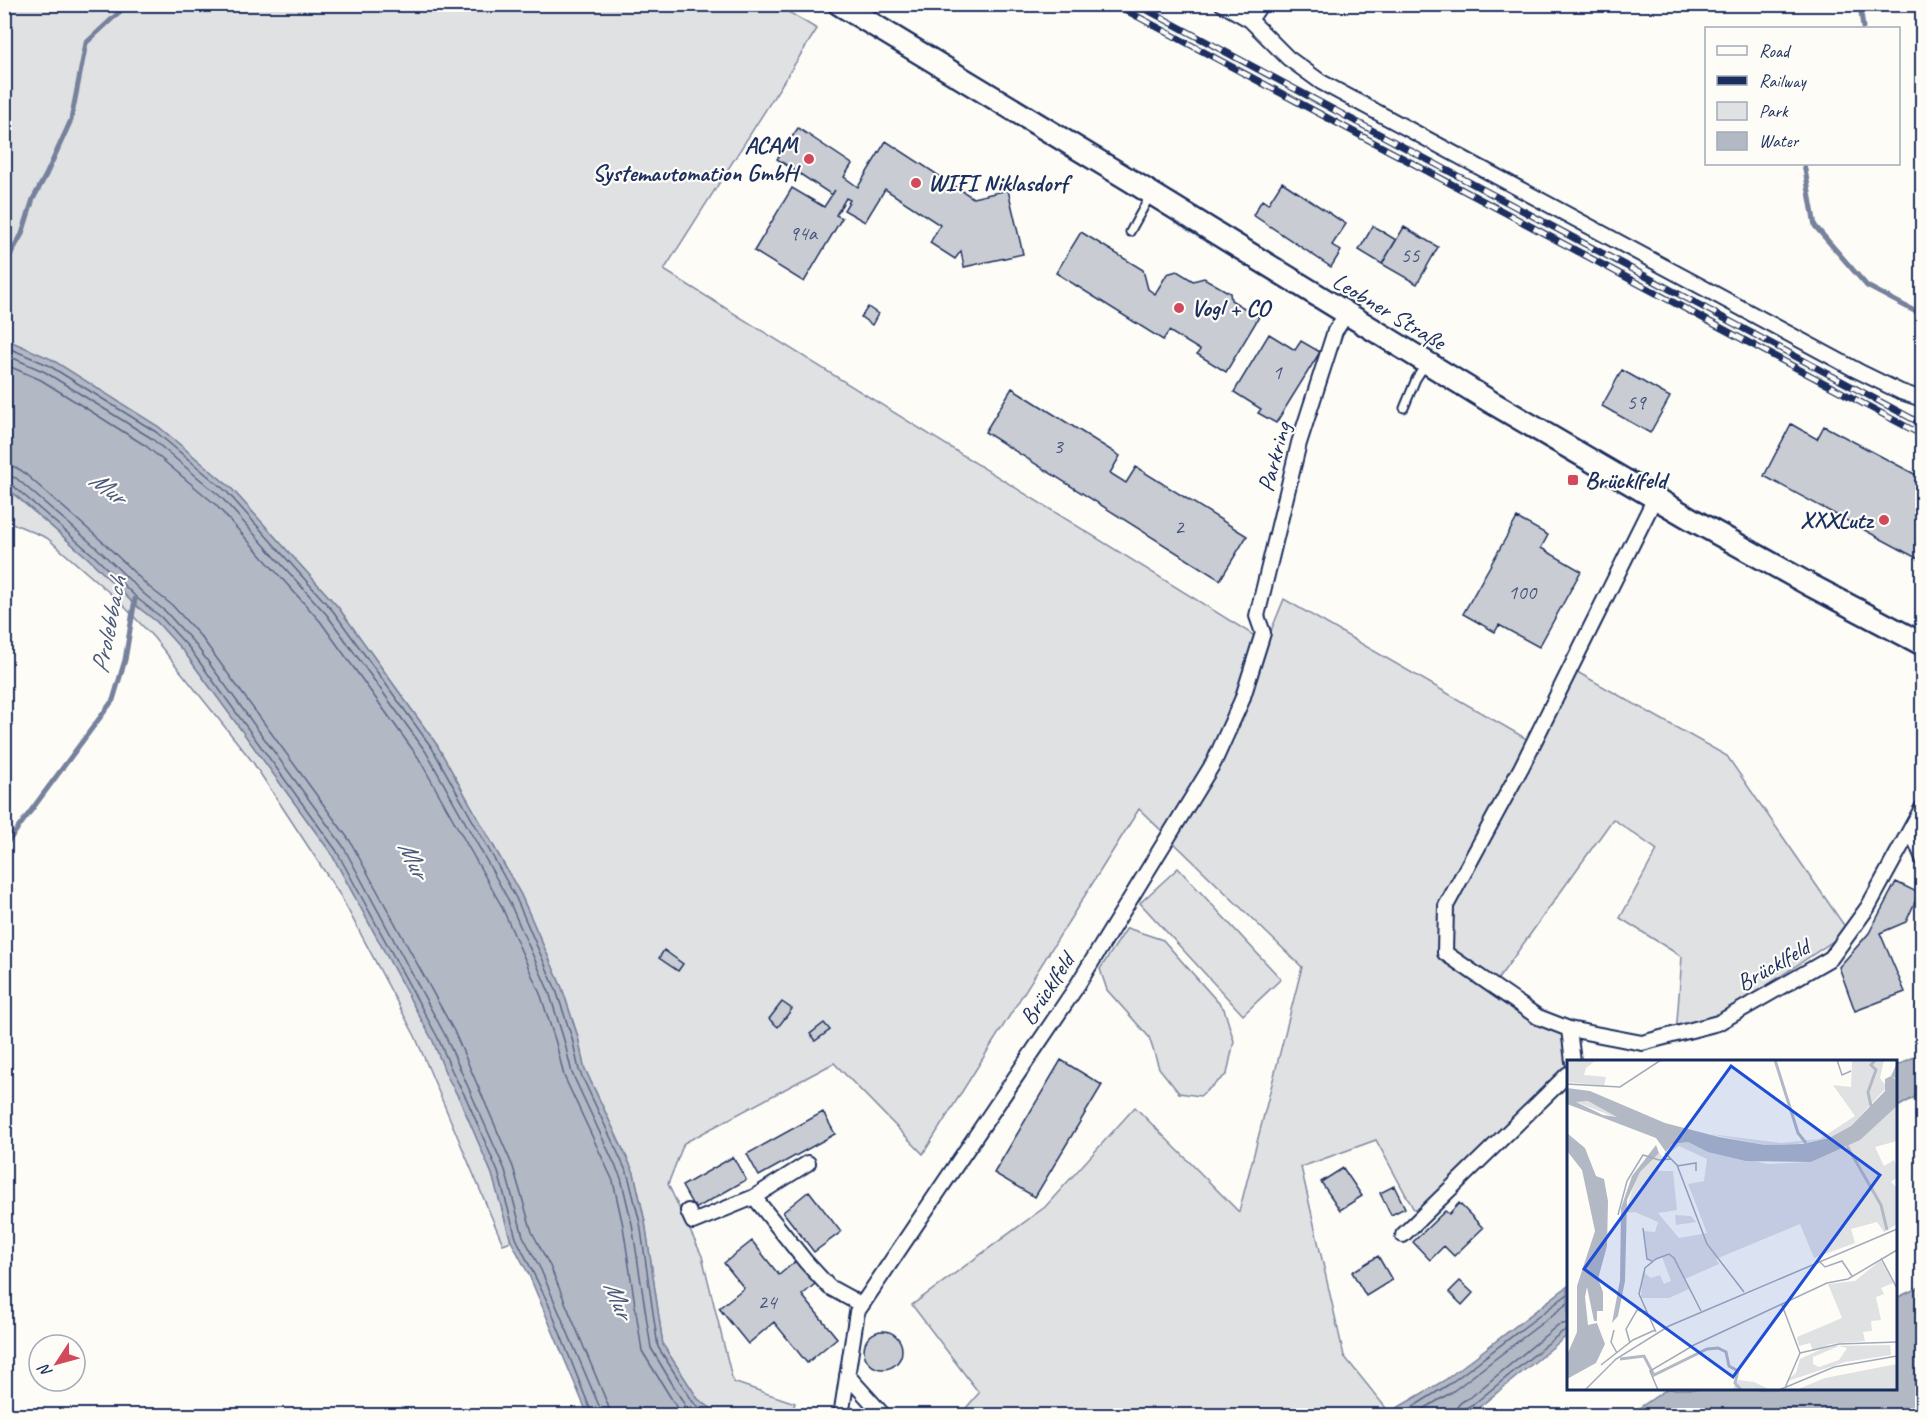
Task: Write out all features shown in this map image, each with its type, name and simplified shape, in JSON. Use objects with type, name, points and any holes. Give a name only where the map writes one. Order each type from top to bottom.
[{"type":"main road","name":"Leobner Straße","points":[[839,4],[1426,363],[1794,577],[1923,644]]},
{"type":"street","points":[[1222,4],[1250,20],[1288,58],[1321,82],[1858,371],[1901,392],[1923,399]]},
{"type":"street","points":[[1250,20],[1261,4]]},
{"type":"street","name":"Parkring","points":[[1257,616],[1299,443],[1335,331],[1346,315]]},
{"type":"street","name":"Brücklfeld","points":[[1655,498],[1522,766],[1446,906],[1445,953],[1538,1017],[1569,1029],[1642,1044],[1719,1023],[1831,958],[1868,907],[1908,831],[1923,808]]},
{"type":"street","name":"Brücklfeld","points":[[841,1416],[857,1312],[1075,989],[1214,762],[1242,700],[1263,633],[1257,616]]},
{"type":"street","points":[[1569,1029],[1574,1060]]},
{"type":"street","points":[[1403,1235],[1567,1076]]},
{"type":"street","points":[[688,1211],[693,1222],[754,1197],[808,1163]]},
{"type":"street","points":[[754,1197],[829,1287],[862,1305]]},
{"type":"street","points":[[847,1375],[884,1416]]},
{"type":"lane","points":[[1130,232],[1151,194]]},
{"type":"lane","points":[[1404,408],[1416,379],[1426,363]]},
{"type":"lane","points":[[1908,831],[1923,865]]},
{"type":"green space","points":[[5,5],[777,5],[817,29],[664,270],[1266,643],[1284,599],[1530,741],[1572,669],[1727,756],[1848,931],[1708,1025],[1676,1034],[1682,957],[1620,918],[1657,850],[1613,819],[1493,986],[1569,1029],[1567,1075],[1423,1216],[1413,1208],[1376,1140],[1301,1167],[1344,1356],[1390,1413],[1385,1416],[960,1415],[979,1393],[912,1305],[1045,1207],[1135,1107],[1239,1212],[1302,967],[1139,809],[923,1154],[834,1063],[684,1143],[668,1184],[702,1256],[733,1382],[795,1403],[791,1415],[720,1415],[698,1399],[663,1345],[645,1222],[634,1173],[584,1067],[578,1037],[562,988],[521,895],[437,745],[338,607],[231,488],[159,427],[51,360],[5,339]]},
{"type":"green space","points":[[4,486],[89,559],[134,604],[157,622],[185,653],[331,853],[433,1041],[492,1174],[511,1241],[503,1244],[415,1036],[340,895],[252,761],[154,638],[120,602],[47,538],[5,520]]},
{"type":"green space","points":[[1178,868],[1281,979],[1243,1015],[1140,903]]},
{"type":"green space","points":[[1127,928],[1163,940],[1224,1009],[1234,1041],[1227,1074],[1200,1096],[1179,1093],[1159,1068],[1149,1037],[1107,990],[1100,969]]},
{"type":"water","name":"Mur","points":[[5,339],[51,359],[159,427],[231,488],[338,607],[437,745],[521,895],[562,988],[578,1037],[584,1067],[634,1173],[645,1222],[663,1345],[698,1399],[720,1415],[588,1415],[529,1275],[511,1241],[492,1174],[461,1102],[446,1074],[433,1041],[331,853],[185,653],[157,622],[134,604],[89,559],[5,486]]},
{"type":"water","points":[[1922,1053],[1922,1093],[1897,1107],[1897,1066]]},
{"type":"water","points":[[1922,1286],[1922,1410],[1897,1416],[1629,1415],[1666,1390],[1897,1390],[1897,1298]]},
{"type":"water","points":[[1567,1287],[1567,1336],[1478,1408],[1464,1415],[1385,1415],[1445,1380]]},
{"type":"building","points":[[798,128],[852,164],[844,177],[858,187],[886,141],[973,198],[1008,190],[1023,254],[964,267],[961,251],[955,259],[930,243],[940,225],[885,189],[865,222],[844,210],[850,200],[846,198],[836,215],[842,218],[804,282],[754,251],[792,188],[824,207],[832,195],[777,159]]},
{"type":"building","points":[[1282,182],[1346,224],[1332,245],[1341,251],[1331,267],[1253,215],[1262,200],[1268,204]]},
{"type":"building","points":[[1373,226],[1396,240],[1382,264],[1359,250]]},
{"type":"building","points":[[1404,227],[1438,247],[1417,284],[1382,264]]},
{"type":"building","name":"Vogl + CO","points":[[1081,232],[1143,270],[1148,289],[1155,294],[1167,274],[1177,271],[1193,281],[1204,278],[1230,293],[1231,300],[1259,317],[1226,372],[1197,354],[1200,350],[1169,331],[1163,340],[1056,273]]},
{"type":"building","points":[[868,307],[878,314],[872,325],[861,317]]},
{"type":"building","points":[[1269,334],[1295,350],[1301,341],[1320,352],[1276,423],[1258,413],[1261,409],[1234,392]]},
{"type":"building","points":[[1622,370],[1670,397],[1650,433],[1602,406]]},
{"type":"building","points":[[1012,388],[1120,456],[1110,473],[1126,483],[1136,467],[1247,536],[1220,580],[985,432]]},
{"type":"building","name":"XXXLutz","points":[[1791,424],[1817,439],[1824,426],[1922,478],[1922,561],[1764,476]]},
{"type":"building","points":[[1517,518],[1548,535],[1541,548],[1581,571],[1539,647],[1499,625],[1495,632],[1463,614]]},
{"type":"building","points":[[1896,882],[1919,893],[1906,922],[1880,933],[1905,992],[1855,1011],[1839,967],[1869,933]]},
{"type":"building","points":[[664,950],[683,964],[678,971],[659,958]]},
{"type":"building","points":[[782,1002],[792,1009],[778,1027],[769,1019]]},
{"type":"building","points":[[824,1023],[830,1030],[815,1041],[810,1034]]},
{"type":"building","points":[[1061,1060],[1102,1085],[1035,1197],[994,1173]]},
{"type":"building","points":[[823,1112],[835,1134],[759,1176],[747,1154]]},
{"type":"building","points":[[733,1157],[746,1180],[695,1209],[682,1186]]},
{"type":"building","points":[[1343,1168],[1362,1196],[1340,1210],[1321,1182]]},
{"type":"building","points":[[1394,1186],[1405,1208],[1391,1215],[1380,1193]]},
{"type":"building","points":[[809,1191],[841,1232],[814,1252],[783,1212]]},
{"type":"building","points":[[1459,1203],[1483,1228],[1454,1256],[1444,1246],[1430,1260],[1413,1242],[1445,1211],[1449,1214]]},
{"type":"building","points":[[752,1241],[779,1275],[796,1261],[815,1284],[802,1295],[837,1338],[807,1363],[774,1322],[748,1344],[719,1308],[744,1288],[724,1263]]},
{"type":"building","points":[[1378,1256],[1392,1280],[1366,1296],[1352,1272]]},
{"type":"building","points":[[1460,1281],[1473,1293],[1462,1305],[1449,1292]]},
{"type":"building","points":[[883,1331],[890,1332],[896,1337],[901,1343],[901,1357],[896,1363],[890,1368],[883,1369],[876,1368],[870,1363],[865,1357],[864,1350],[865,1343],[870,1337],[876,1332]]},
{"type":"waterway","points":[[4,266],[22,234],[33,199],[71,120],[86,43],[128,4]]},
{"type":"waterway","points":[[1860,4],[1863,27]]},
{"type":"waterway","points":[[1804,165],[1815,226],[1867,286],[1922,315]]},
{"type":"waterway","name":"Prolebbach","points":[[4,847],[113,700],[125,660],[135,599]]},
{"type":"railway","points":[[1114,4],[1922,435]]},
{"type":"railway","points":[[1136,4],[1922,424]]},
{"type":"place","name":"ACAM Systemautomation GmbH","points":[[809,159]]},
{"type":"place","name":"WIFI Niklasdorf","points":[[916,183]]},
{"type":"place","name":"Vogl + CO","points":[[1179,308]]},
{"type":"place","name":"Brücklfeld","points":[[1573,480]]},
{"type":"place","name":"XXXLutz","points":[[1884,520]]}]
